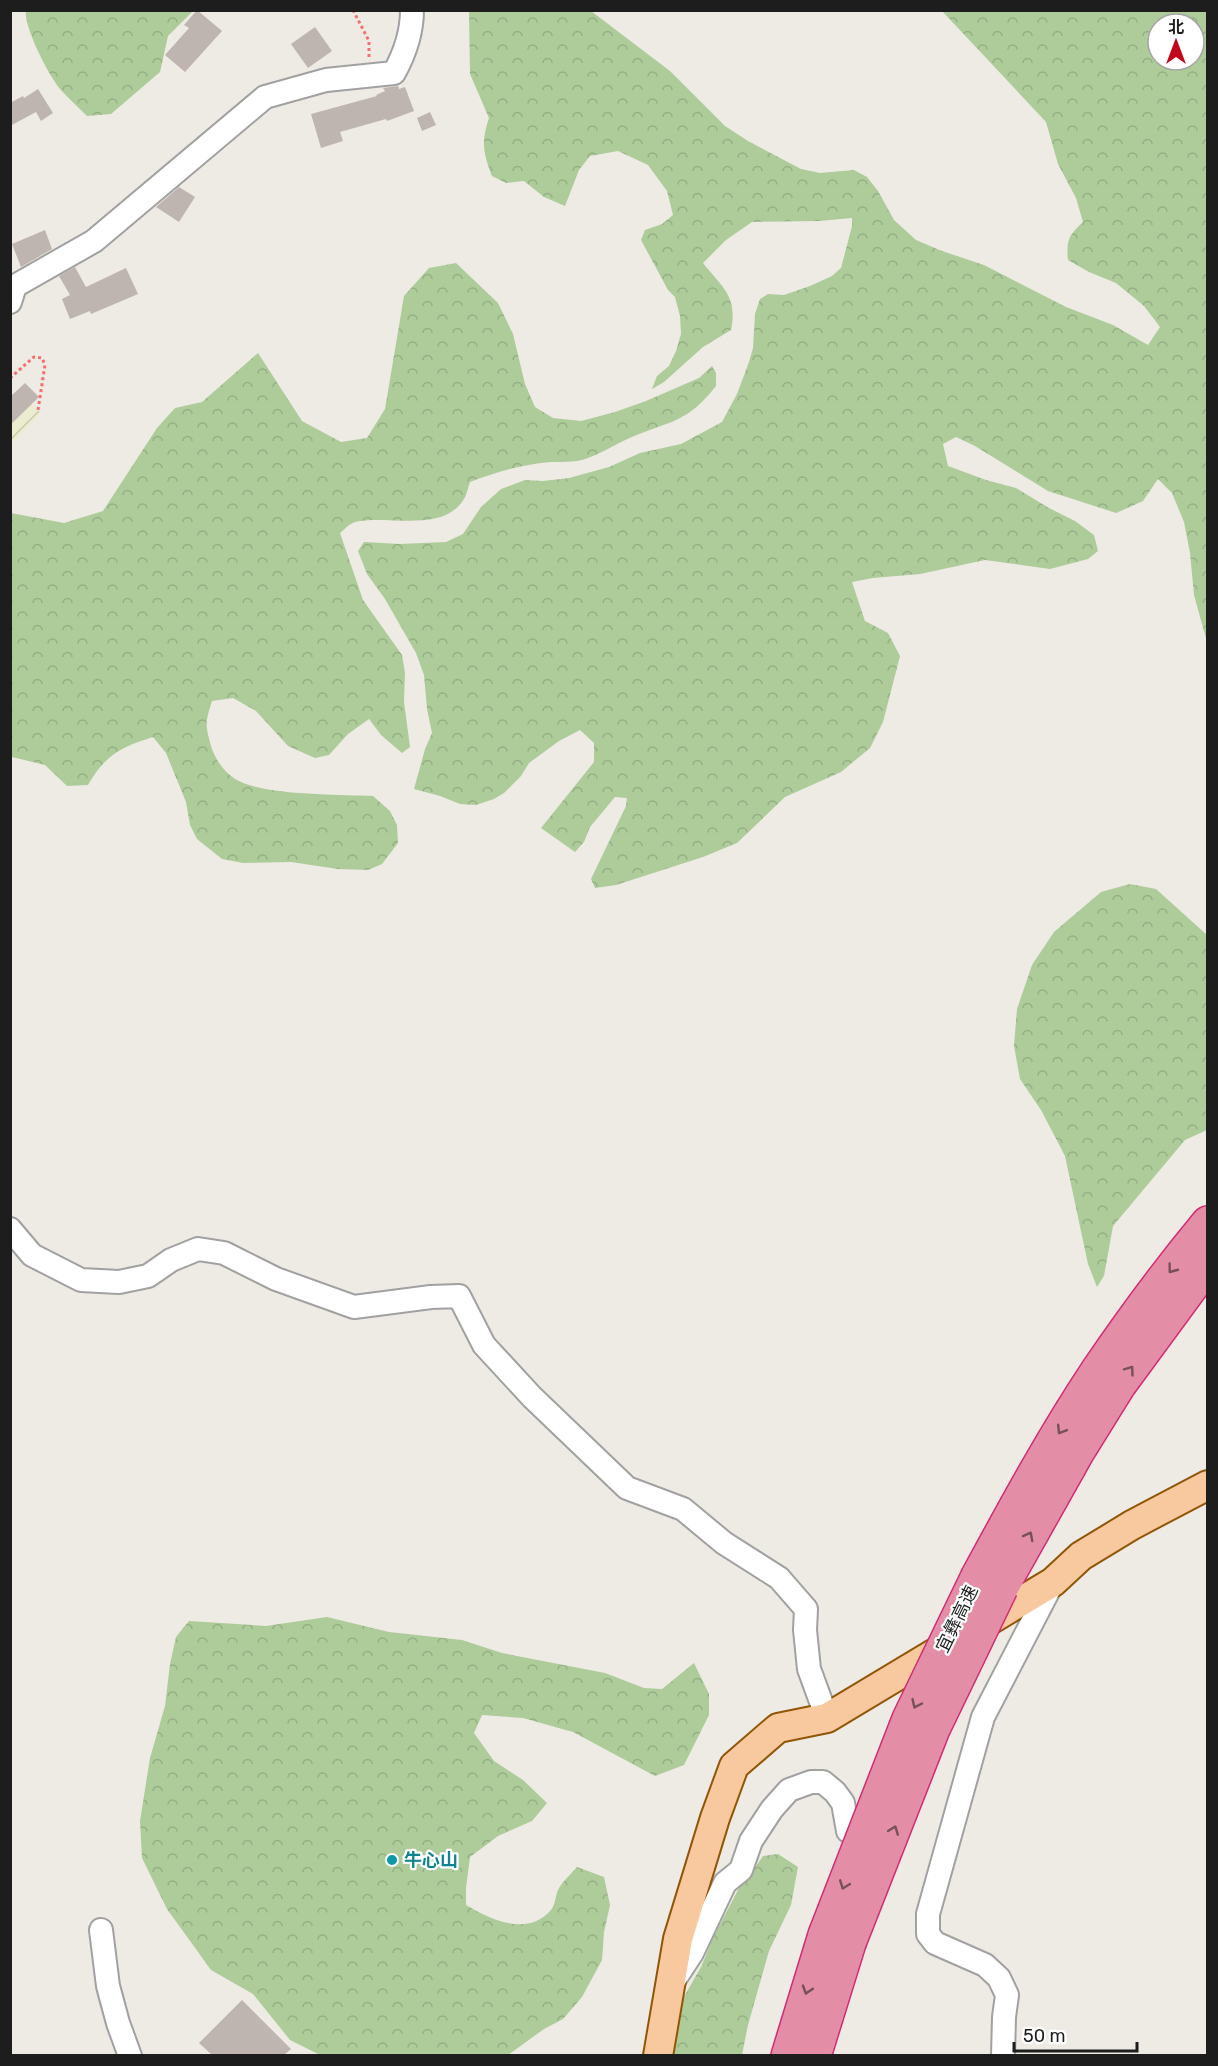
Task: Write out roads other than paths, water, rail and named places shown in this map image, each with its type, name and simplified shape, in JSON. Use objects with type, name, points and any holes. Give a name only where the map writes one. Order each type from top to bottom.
[{"type":"highway","name":"宜彝高速","points":[[788,2055],[837,1939],[933,1729],[990,1582],[1016,1506],[1098,1371],[1145,1304],[1208,1223]]},
{"type":"highway","name":"宜彝高速","points":[[990,1582],[1049,1499],[1119,1385],[1208,1264]]},
{"type":"highway","name":"宜彝高速","points":[[814,2055],[837,1939]]},
{"type":"main road","points":[[658,2055],[678,1939],[715,1818],[734,1766],[778,1728],[827,1718],[1053,1582],[1082,1556],[1132,1525],[1208,1485]]},
{"type":"street","points":[[10,302],[15,286],[94,241],[266,97],[326,80],[394,73],[402,58],[412,20],[412,10]]},
{"type":"street","points":[[10,1228],[32,1255],[81,1280],[119,1282],[148,1276],[171,1260],[198,1249],[224,1253],[276,1279],[354,1307],[431,1297],[459,1296],[484,1345],[532,1397],[627,1488],[683,1509],[724,1543],[779,1578],[806,1609],[805,1630],[809,1669],[827,1718]]},
{"type":"street","points":[[1003,2055],[1007,1995],[999,1978],[985,1965],[935,1943],[928,1934],[928,1914],[983,1717],[1053,1582]]},
{"type":"street","points":[[669,1988],[692,1953],[725,1883],[741,1870],[751,1841],[772,1809],[789,1790],[811,1782],[823,1782],[843,1803],[848,1831]]},
{"type":"street","points":[[101,1930],[108,1986],[130,2055]]},
{"type":"place","name":"牛心山","points":[[392,1860]]}]
